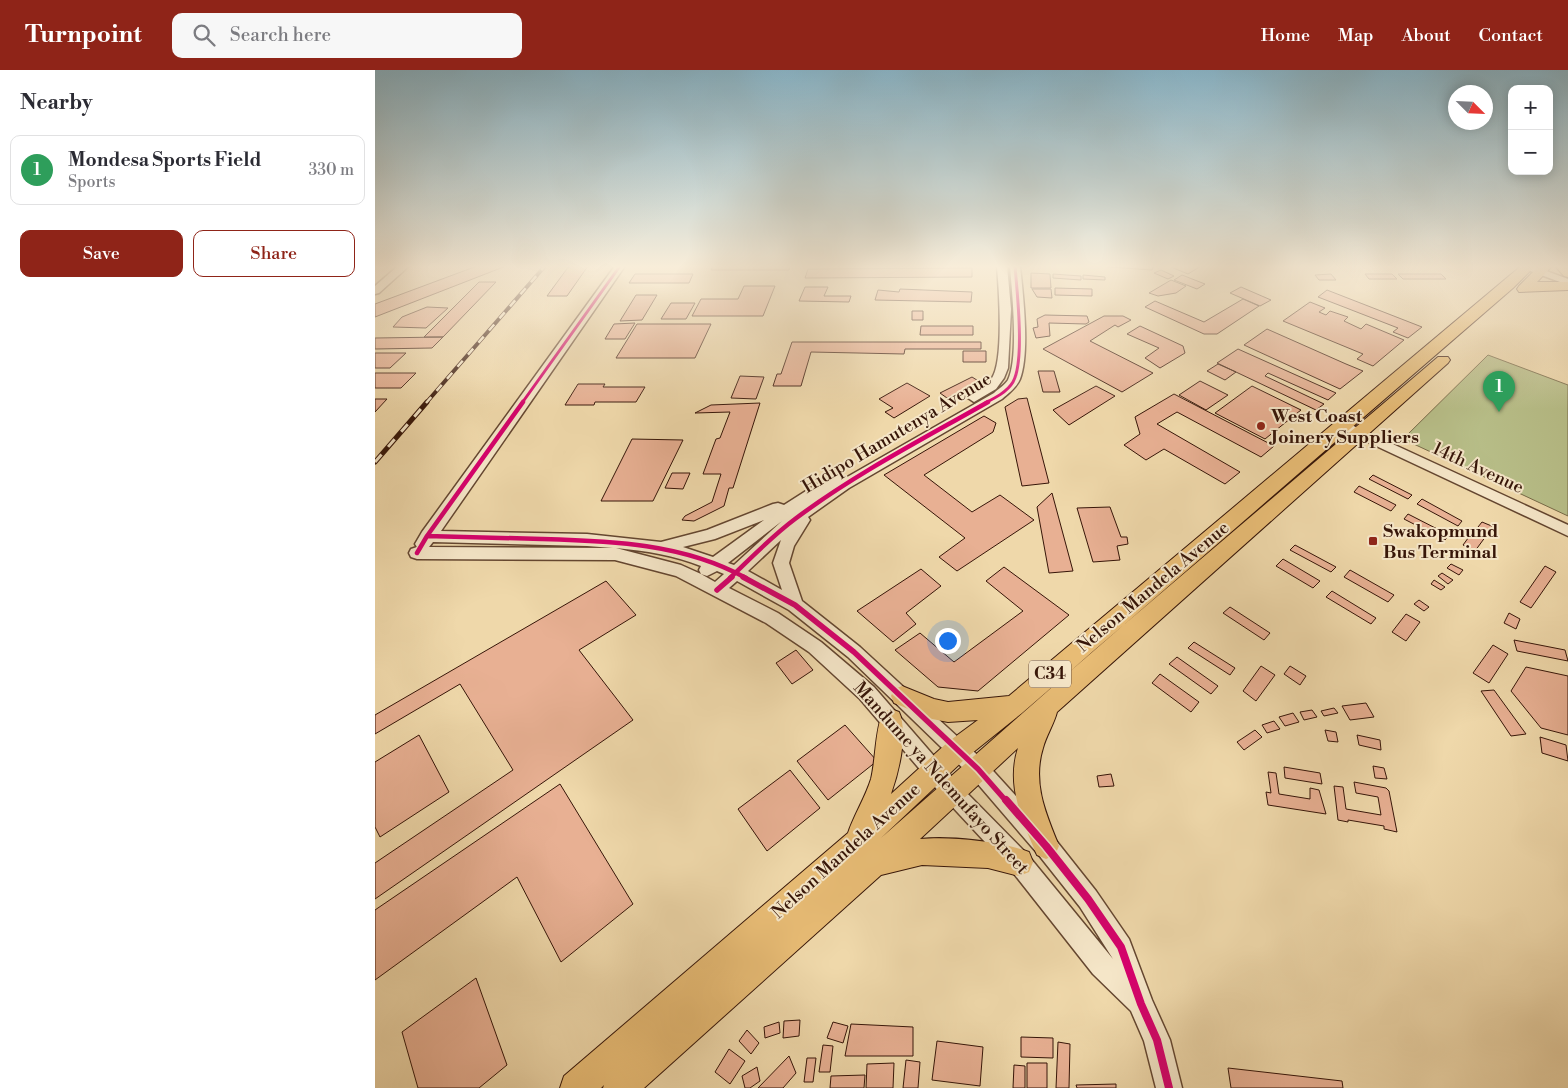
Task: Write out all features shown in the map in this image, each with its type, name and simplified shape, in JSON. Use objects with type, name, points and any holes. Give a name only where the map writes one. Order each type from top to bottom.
[{"type":"main road","name":"Nelson Mandela Avenue","points":[[619,1088],[953,793],[977,769],[1049,707],[1352,429],[1484,314]]},
{"type":"main road","name":"Nelson Mandela Avenue","points":[[576,1088],[854,846],[957,750],[1014,706],[1092,637],[1352,429]]},
{"type":"main road","points":[[902,696],[932,709],[948,712],[1014,706]]},
{"type":"main road","points":[[1046,846],[1031,814],[1026,765],[1032,744],[1049,707]]},
{"type":"main road","points":[[854,846],[876,804],[891,742],[891,720]]},
{"type":"main road","points":[[875,862],[922,852],[988,856],[1019,862]]},
{"type":"street","points":[[427,536],[586,314]]},
{"type":"street","name":"Hidipo Hamutenya Avenue","points":[[696,579],[713,564],[807,502],[986,391],[1000,376],[1006,314]]},
{"type":"street","name":"Hidipo Hamutenya Avenue","points":[[717,590],[793,520],[807,502],[844,485],[999,396],[1008,388],[1017,372],[1018,314]]},
{"type":"street","name":"14th Avenue","points":[[1352,429],[1568,531]]},
{"type":"street","points":[[660,547],[680,544],[710,535],[807,502]]},
{"type":"street","points":[[795,605],[781,563],[786,546],[807,502]]},
{"type":"street","name":"Mandume ya Ndemufayo Street","points":[[1141,1004],[1103,964],[1019,862],[934,772],[867,693],[815,647],[772,618],[681,571],[663,565],[615,554],[417,553],[427,536],[587,540],[660,547],[735,572],[795,605],[854,652],[977,769],[1046,846],[1088,898],[1121,947],[1141,1004],[1157,1040],[1169,1088]]},
{"type":"green space","points":[[1488,355],[1568,385],[1568,516],[1403,439]]},
{"type":"building","points":[[375,314],[384,314],[375,317]]},
{"type":"building","points":[[411,314],[442,314],[426,328],[393,327],[402,317]]},
{"type":"building","points":[[447,314],[466,314],[443,337],[424,337]]},
{"type":"building","points":[[625,314],[646,314],[642,320],[620,321]]},
{"type":"building","points":[[664,314],[689,314],[686,319],[661,319]]},
{"type":"building","points":[[693,314],[764,314],[763,316],[692,316]]},
{"type":"building","points":[[912,314],[923,314],[923,320],[912,320]]},
{"type":"building","points":[[1159,314],[1184,314],[1204,322],[1218,314],[1248,314],[1217,334],[1204,334]]},
{"type":"building","points":[[1294,314],[1338,314],[1348,317],[1344,321],[1361,329],[1366,324],[1404,340],[1373,366],[1357,359],[1363,354],[1283,321]]},
{"type":"building","points":[[1361,314],[1387,314],[1422,327],[1408,338],[1393,332],[1398,328]]},
{"type":"building","points":[[1045,315],[1087,316],[1089,322],[1086,324],[1049,323],[1050,336],[1036,338],[1033,328],[1038,327],[1037,319]]},
{"type":"building","points":[[1104,316],[1123,316],[1131,320],[1118,327],[1115,325],[1090,341],[1153,373],[1122,392],[1043,349]]},
{"type":"building","points":[[635,323],[625,339],[605,339],[614,324]]},
{"type":"building","points":[[637,324],[711,324],[695,358],[616,358]]},
{"type":"building","points":[[921,326],[973,326],[973,335],[920,335]]},
{"type":"building","points":[[1140,326],[1183,346],[1185,353],[1160,368],[1145,358],[1159,348],[1127,334]]},
{"type":"building","points":[[1267,329],[1363,371],[1340,389],[1244,345]]},
{"type":"building","points":[[443,337],[432,348],[375,349],[375,338]]},
{"type":"building","points":[[792,342],[981,342],[981,349],[905,349],[904,354],[811,352],[801,386],[773,386],[777,374],[781,374]]},
{"type":"building","points":[[1238,349],[1336,393],[1328,400],[1268,373],[1265,376],[1324,404],[1316,410],[1217,363]]},
{"type":"building","points":[[963,351],[986,351],[986,362],[963,362]]},
{"type":"building","points":[[375,353],[406,353],[390,368],[375,368]]},
{"type":"building","points":[[1218,364],[1236,372],[1225,380],[1207,371]]},
{"type":"building","points":[[1038,371],[1054,371],[1060,392],[1043,392]]},
{"type":"building","points":[[375,373],[416,373],[401,388],[375,388]]},
{"type":"building","points":[[740,376],[764,377],[756,399],[731,398]]},
{"type":"building","points":[[972,377],[980,382],[947,398],[940,393]]},
{"type":"building","points":[[1200,381],[1228,395],[1206,410],[1179,395]]},
{"type":"building","points":[[907,383],[930,396],[894,418],[885,412],[893,408],[879,399]]},
{"type":"building","points":[[578,384],[605,384],[603,387],[645,387],[636,402],[595,402],[594,405],[565,405]]},
{"type":"building","points":[[1096,386],[1115,396],[1069,425],[1053,410]]},
{"type":"building","name":"West Coast Joinery Suppliers","points":[[1252,386],[1301,410],[1265,439],[1215,413]]},
{"type":"building","points":[[1174,394],[1274,446],[1261,457],[1177,412],[1157,424],[1240,472],[1225,484],[1164,449],[1146,460],[1124,445],[1140,434],[1135,417]]},
{"type":"building","points":[[1027,398],[1049,483],[1022,486],[1005,407],[1018,399]]},
{"type":"building","points":[[375,399],[387,399],[375,412]]},
{"type":"building","points":[[760,403],[733,488],[729,488],[724,506],[694,521],[682,520],[685,516],[712,502],[721,474],[703,474],[716,439],[720,438],[730,412],[695,413],[711,405]]},
{"type":"building","points":[[984,416],[996,423],[993,432],[924,475],[972,512],[1000,495],[1034,520],[957,571],[939,557],[965,538],[884,475]]},
{"type":"building","points":[[632,439],[683,440],[653,501],[601,501]]},
{"type":"building","points":[[672,473],[690,473],[683,489],[665,488]]},
{"type":"building","points":[[1373,475],[1412,495],[1408,499],[1369,479]]},
{"type":"building","points":[[1359,486],[1396,505],[1391,511],[1354,492]]},
{"type":"building","points":[[1052,493],[1073,571],[1049,573],[1037,507]]},
{"type":"building","points":[[1422,499],[1462,521],[1458,526],[1417,504]]},
{"type":"building","points":[[1110,507],[1121,537],[1127,537],[1128,544],[1117,546],[1120,560],[1093,562],[1077,508]]},
{"type":"building","points":[[1408,514],[1449,535],[1445,540],[1404,519]]},
{"type":"building","points":[[1482,522],[1494,527],[1490,533],[1478,527]]},
{"type":"building","points":[[1474,530],[1486,536],[1475,551],[1463,545]]},
{"type":"building","points":[[1295,545],[1336,567],[1331,572],[1290,550]]},
{"type":"building","points":[[1283,559],[1320,581],[1313,588],[1276,566]]},
{"type":"building","points":[[1451,564],[1463,570],[1459,575],[1447,568]]},
{"type":"building","points":[[1545,566],[1556,572],[1531,608],[1520,602]]},
{"type":"building","points":[[1004,567],[1069,615],[978,691],[938,687],[895,650],[920,633],[954,662],[1023,611],[986,581]]},
{"type":"building","points":[[921,569],[941,586],[906,613],[916,624],[893,642],[857,611]]},
{"type":"building","points":[[1350,570],[1394,595],[1388,602],[1344,577]]},
{"type":"building","points":[[1442,573],[1453,580],[1448,584],[1438,576]]},
{"type":"building","points":[[1434,580],[1445,587],[1441,590],[1431,584]]},
{"type":"building","points":[[606,581],[636,615],[579,650],[633,720],[375,899],[375,863],[513,770],[460,684],[375,734],[375,715]]},
{"type":"building","points":[[1332,591],[1376,618],[1371,624],[1326,597]]},
{"type":"building","points":[[1419,600],[1429,607],[1424,611],[1414,604]]},
{"type":"building","points":[[1230,607],[1270,633],[1264,640],[1223,613]]},
{"type":"building","points":[[1509,613],[1520,619],[1516,629],[1504,623]]},
{"type":"building","points":[[1406,614],[1420,622],[1406,641],[1392,632]]},
{"type":"building","points":[[1514,640],[1565,650],[1568,661],[1517,651]]},
{"type":"building","points":[[1194,642],[1235,668],[1230,675],[1188,648]]},
{"type":"building","points":[[1493,645],[1508,654],[1489,683],[1473,673]]},
{"type":"building","points":[[796,650],[813,670],[792,684],[776,663]]},
{"type":"building","points":[[1177,657],[1218,686],[1211,694],[1169,664]]},
{"type":"building","points":[[1261,666],[1275,675],[1256,701],[1243,691]]},
{"type":"building","points":[[1290,666],[1306,676],[1300,685],[1284,674]]},
{"type":"building","points":[[1526,667],[1568,676],[1568,735],[1541,728],[1511,691]]},
{"type":"building","points":[[1160,674],[1199,702],[1191,712],[1152,683]]},
{"type":"building","points":[[1494,690],[1526,734],[1511,736],[1481,691]]},
{"type":"building","points":[[1366,703],[1374,717],[1350,720],[1342,706]]},
{"type":"building","points":[[1334,708],[1338,713],[1324,716],[1321,711]]},
{"type":"building","points":[[1312,710],[1317,717],[1304,720],[1300,712]]},
{"type":"building","points":[[1293,713],[1299,722],[1285,726],[1279,717]]},
{"type":"building","points":[[1274,721],[1280,729],[1267,733],[1262,725]]},
{"type":"building","points":[[845,725],[877,761],[828,800],[797,761]]},
{"type":"building","points":[[1255,730],[1262,737],[1244,750],[1237,742]]},
{"type":"building","points":[[1325,730],[1336,732],[1338,742],[1328,741]]},
{"type":"building","points":[[419,735],[449,792],[380,837],[375,827],[375,762]]},
{"type":"building","points":[[1357,735],[1380,740],[1381,750],[1359,745]]},
{"type":"building","points":[[1540,737],[1566,745],[1568,761],[1542,753]]},
{"type":"building","points":[[1373,766],[1384,768],[1387,779],[1375,778]]},
{"type":"building","points":[[1284,767],[1320,773],[1322,784],[1285,778]]},
{"type":"building","points":[[790,770],[820,808],[767,851],[738,809]]},
{"type":"building","points":[[1268,772],[1276,773],[1279,794],[1310,799],[1310,788],[1319,790],[1326,814],[1268,805],[1266,792],[1271,793]]},
{"type":"building","points":[[1111,774],[1114,786],[1099,787],[1097,776]]},
{"type":"building","points":[[1354,782],[1386,788],[1389,791],[1397,832],[1384,829],[1384,826],[1338,820],[1334,786],[1343,787],[1346,809],[1381,815],[1378,797],[1356,793]]},
{"type":"building","points":[[560,784],[633,904],[561,962],[517,877],[375,980],[375,910]]},
{"type":"building","points":[[476,978],[507,1065],[479,1088],[418,1088],[402,1032]]},
{"type":"building","points":[[800,1020],[799,1036],[783,1038],[784,1021]]},
{"type":"building","points":[[779,1022],[780,1033],[765,1038],[764,1027]]},
{"type":"building","points":[[833,1022],[848,1026],[843,1043],[827,1038]]},
{"type":"building","points":[[851,1024],[913,1027],[913,1056],[845,1056]]},
{"type":"building","points":[[747,1030],[759,1043],[751,1054],[739,1041]]},
{"type":"building","points":[[1021,1037],[1053,1038],[1053,1058],[1021,1057]]},
{"type":"building","points":[[937,1041],[983,1047],[980,1086],[932,1080]]},
{"type":"building","points":[[1058,1042],[1070,1044],[1069,1088],[1056,1088]]},
{"type":"building","points":[[823,1045],[833,1046],[830,1072],[819,1072]]},
{"type":"building","points":[[729,1049],[745,1061],[730,1084],[715,1072]]},
{"type":"building","points":[[789,1056],[796,1073],[783,1088],[758,1088]]},
{"type":"building","points":[[807,1058],[816,1058],[813,1082],[804,1082]]},
{"type":"building","points":[[906,1060],[920,1062],[918,1088],[903,1088]]},
{"type":"building","points":[[894,1063],[893,1088],[866,1088],[867,1064]]},
{"type":"building","points":[[1027,1063],[1047,1063],[1047,1088],[1027,1088]]},
{"type":"building","points":[[1014,1065],[1025,1066],[1025,1088],[1013,1088]]},
{"type":"building","points":[[757,1067],[760,1081],[750,1088],[745,1088],[742,1076]]},
{"type":"building","points":[[1228,1068],[1342,1081],[1343,1088],[1231,1088]]},
{"type":"building","points":[[865,1075],[864,1088],[830,1088],[831,1076]]},
{"type":"building","points":[[1116,1084],[1116,1088],[1077,1088],[1076,1085]]},
{"type":"railway","points":[[426,403],[504,314]]},
{"type":"railway","points":[[375,462],[427,402]]},
{"type":"cycle path","points":[[417,553],[427,536],[586,314]]},
{"type":"cycle path","points":[[717,590],[793,520],[810,508],[844,485],[998,396],[1009,386],[1014,379],[1018,357],[1018,314]]},
{"type":"cycle path","points":[[427,536],[587,540],[660,547],[693,556],[735,572],[795,605],[854,652],[978,769],[1046,846],[1088,899],[1121,947],[1141,1004],[1157,1040],[1169,1088]]},
{"type":"place","name":"Mondesa Sports Field","points":[[1499,412]]},
{"type":"place","name":"West Coast Joinery Suppliers","points":[[1261,426]]},
{"type":"place","name":"Swakopmund Bus Terminal","points":[[1373,541]]}]
